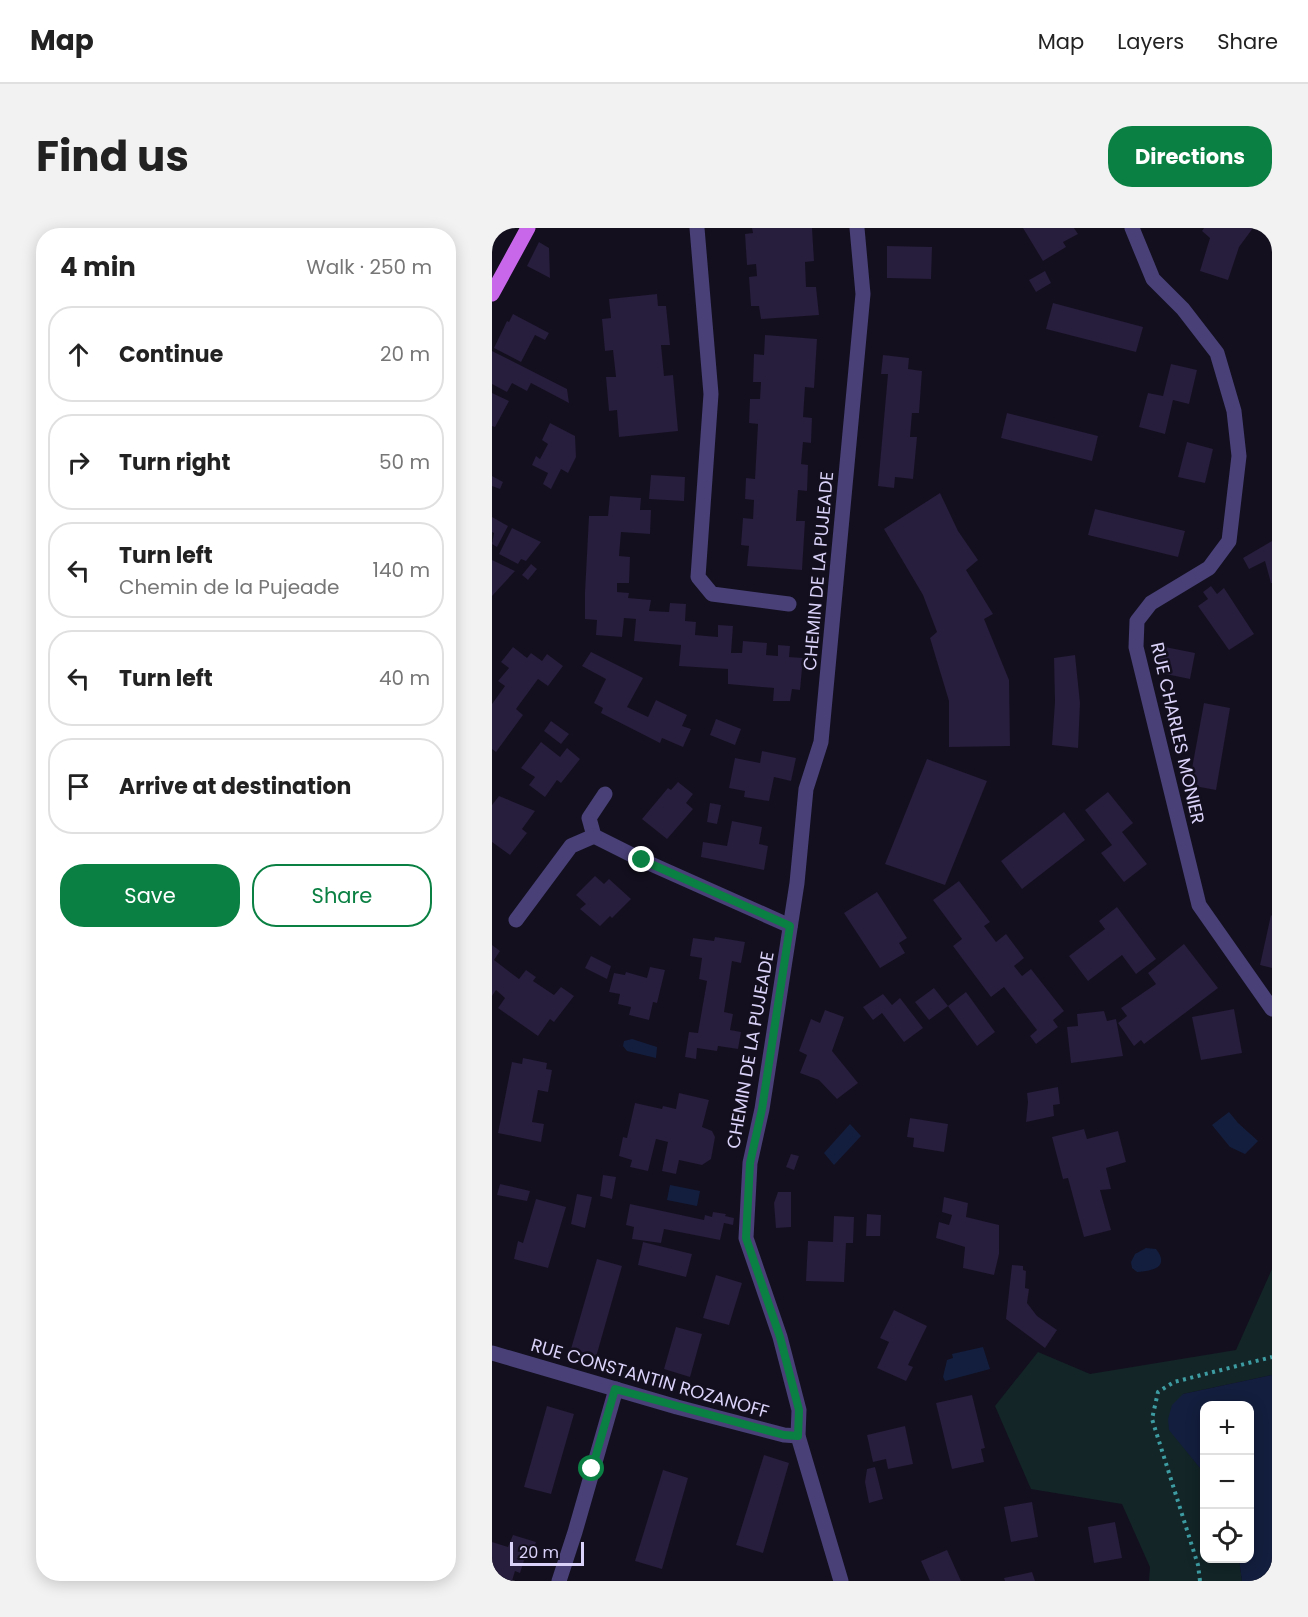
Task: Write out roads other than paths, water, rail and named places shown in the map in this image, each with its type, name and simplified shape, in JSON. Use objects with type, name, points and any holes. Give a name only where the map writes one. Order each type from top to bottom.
[{"type":"main road","points":[[492,294],[528,229]]},
{"type":"street","points":[[697,228],[711,394],[698,578],[712,594],[789,604]]},
{"type":"street","name":"CHEMIN DE LA PUJEADE","points":[[840,1581],[818,1498],[798,1436],[799,1410],[780,1337],[746,1238],[750,1163],[762,1109],[797,883],[806,789],[821,742],[863,294],[857,228]]},
{"type":"street","name":"RUE CHARLES MONIER","points":[[1132,228],[1153,279],[1183,309],[1217,353],[1234,411],[1239,456],[1228,541],[1209,568],[1151,603],[1137,621],[1136,647],[1199,905],[1272,1009]]},
{"type":"street","points":[[605,794],[589,818],[594,836],[790,926]]},
{"type":"street","points":[[516,920],[571,846],[594,836]]},
{"type":"street","name":"RUE CONSTANTIN ROZANOFF","points":[[492,1353],[773,1432],[798,1436]]},
{"type":"street","points":[[559,1581],[615,1389]]},
{"type":"water","points":[[632,1039],[657,1047],[656,1058],[627,1051],[623,1046],[624,1041]]},
{"type":"water","points":[[1229,1112],[1258,1141],[1245,1154],[1230,1147],[1212,1125]]},
{"type":"water","points":[[850,1124],[861,1136],[834,1165],[824,1153]]},
{"type":"water","points":[[670,1185],[700,1191],[697,1206],[667,1200]]},
{"type":"water","points":[[1146,1248],[1156,1249],[1160,1255],[1160,1264],[1149,1271],[1137,1272],[1132,1268],[1131,1262],[1135,1254]]},
{"type":"water","points":[[983,1347],[990,1369],[945,1381],[943,1377],[947,1360],[953,1358],[952,1354]]},
{"type":"water","points":[[1272,1375],[1272,1581],[1242,1581],[1240,1563],[1254,1563],[1254,1401],[1200,1401],[1200,1468],[1169,1430],[1168,1419],[1172,1405],[1183,1394]]}]
